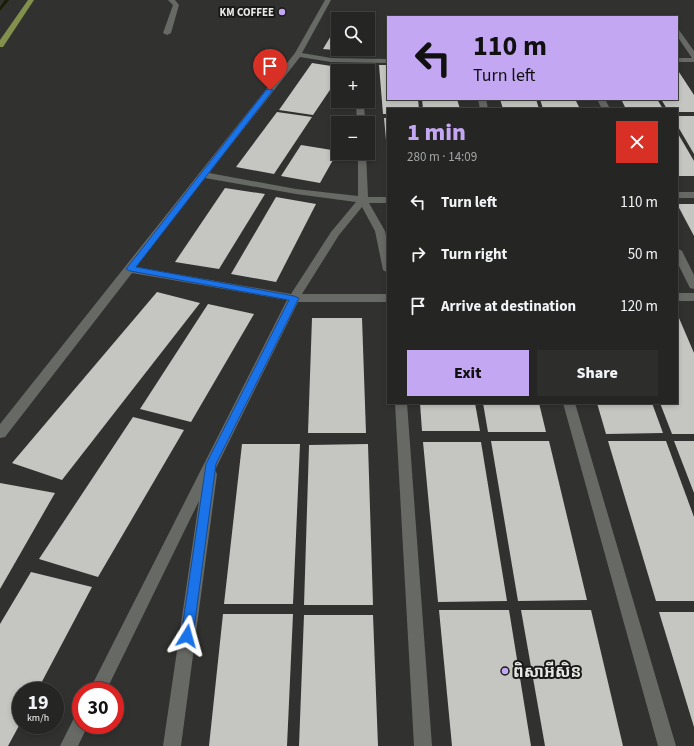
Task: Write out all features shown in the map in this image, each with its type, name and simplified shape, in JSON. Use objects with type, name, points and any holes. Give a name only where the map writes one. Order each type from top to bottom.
[{"type":"main road","points":[[0,45],[31,0]]},
{"type":"street","points":[[168,33],[176,5],[171,0]]},
{"type":"street","points":[[0,433],[298,54],[328,0]]},
{"type":"street","points":[[678,32],[694,56]]},
{"type":"street","points":[[298,54],[331,60],[387,61]]},
{"type":"street","points":[[678,60],[694,60]]},
{"type":"street","points":[[362,160],[363,200],[380,231],[387,265]]},
{"type":"street","points":[[204,175],[329,196],[363,200],[387,200]]},
{"type":"street","points":[[678,195],[694,195]]},
{"type":"street","points":[[102,682],[294,298],[335,234],[363,200]]},
{"type":"street","points":[[678,253],[694,286]]},
{"type":"street","points":[[130,269],[294,298],[387,298]]},
{"type":"street","points":[[678,297],[694,297]]},
{"type":"street","points":[[401,404],[423,746]]},
{"type":"street","points":[[569,404],[667,746]]},
{"type":"street","points":[[172,746],[211,464]]},
{"type":"street","points":[[69,746],[75,734]]},
{"type":"building","points":[[394,15],[425,16],[394,16]]},
{"type":"building","points":[[331,36],[331,50],[323,49]]},
{"type":"building","points":[[312,63],[331,66],[331,88],[313,115],[279,110]]},
{"type":"building","points":[[379,65],[387,65],[387,100],[418,100],[419,108],[387,108],[387,114],[383,114]]},
{"type":"building","points":[[678,71],[694,95],[694,112],[678,112],[678,108],[666,108],[662,100],[678,100]]},
{"type":"building","points":[[422,100],[457,100],[460,108],[423,108]]},
{"type":"building","points":[[500,100],[536,100],[539,108],[503,108]]},
{"type":"building","points":[[540,100],[576,100],[580,108],[543,108]]},
{"type":"building","points":[[622,100],[658,100],[662,108],[626,108]]},
{"type":"building","points":[[277,112],[312,117],[274,174],[236,167]]},
{"type":"building","points":[[678,116],[694,116],[694,154],[678,127]]},
{"type":"building","points":[[384,118],[387,118],[387,151]]},
{"type":"building","points":[[678,134],[694,161],[694,176],[678,176]]},
{"type":"building","points":[[301,145],[331,150],[331,160],[333,160],[320,183],[281,176]]},
{"type":"building","points":[[225,188],[265,194],[219,269],[175,262]]},
{"type":"building","points":[[276,197],[316,204],[276,282],[231,274]]},
{"type":"building","points":[[678,204],[694,204],[694,236],[678,206]]},
{"type":"building","points":[[157,292],[200,303],[62,480],[12,463]]},
{"type":"building","points":[[208,304],[254,314],[191,422],[140,409]]},
{"type":"building","points":[[312,318],[362,318],[366,433],[308,433]]},
{"type":"building","points":[[679,318],[694,353],[694,434],[672,434],[660,404],[678,404]]},
{"type":"building","points":[[420,404],[475,404],[480,431],[422,431]]},
{"type":"building","points":[[483,404],[539,404],[546,432],[488,432]]},
{"type":"building","points":[[597,404],[652,404],[663,433],[606,434]]},
{"type":"building","points":[[133,417],[184,430],[98,577],[39,559]]},
{"type":"building","points":[[491,441],[549,441],[587,600],[518,601]]},
{"type":"building","points":[[608,441],[666,441],[694,517],[694,601],[656,601]]},
{"type":"building","points":[[674,441],[694,441],[694,493]]},
{"type":"building","points":[[423,442],[481,442],[507,601],[438,602]]},
{"type":"building","points":[[242,444],[300,444],[293,604],[224,604]]},
{"type":"building","points":[[368,444],[373,605],[304,605],[309,445]]},
{"type":"building","points":[[0,483],[55,493],[0,589]]},
{"type":"building","points":[[31,572],[92,587],[42,682],[12,682],[12,734],[14,734],[8,746],[0,746],[0,624]]},
{"type":"building","points":[[439,610],[509,610],[531,746],[452,746]]},
{"type":"building","points":[[521,610],[591,610],[623,746],[545,746]]},
{"type":"building","points":[[659,612],[694,612],[694,727]]},
{"type":"building","points":[[223,614],[293,614],[287,746],[209,746]]},
{"type":"building","points":[[304,615],[373,615],[378,746],[299,746]]},
{"type":"waterway","points":[[0,10],[7,0]]},
{"type":"place","name":"KM COFFEE","points":[[282,12]]},
{"type":"place","name":"ពិសាអីសិន","points":[[505,671]]},
{"type":"route","points":[[187,636],[211,464],[294,298],[130,269],[270,90]]}]
